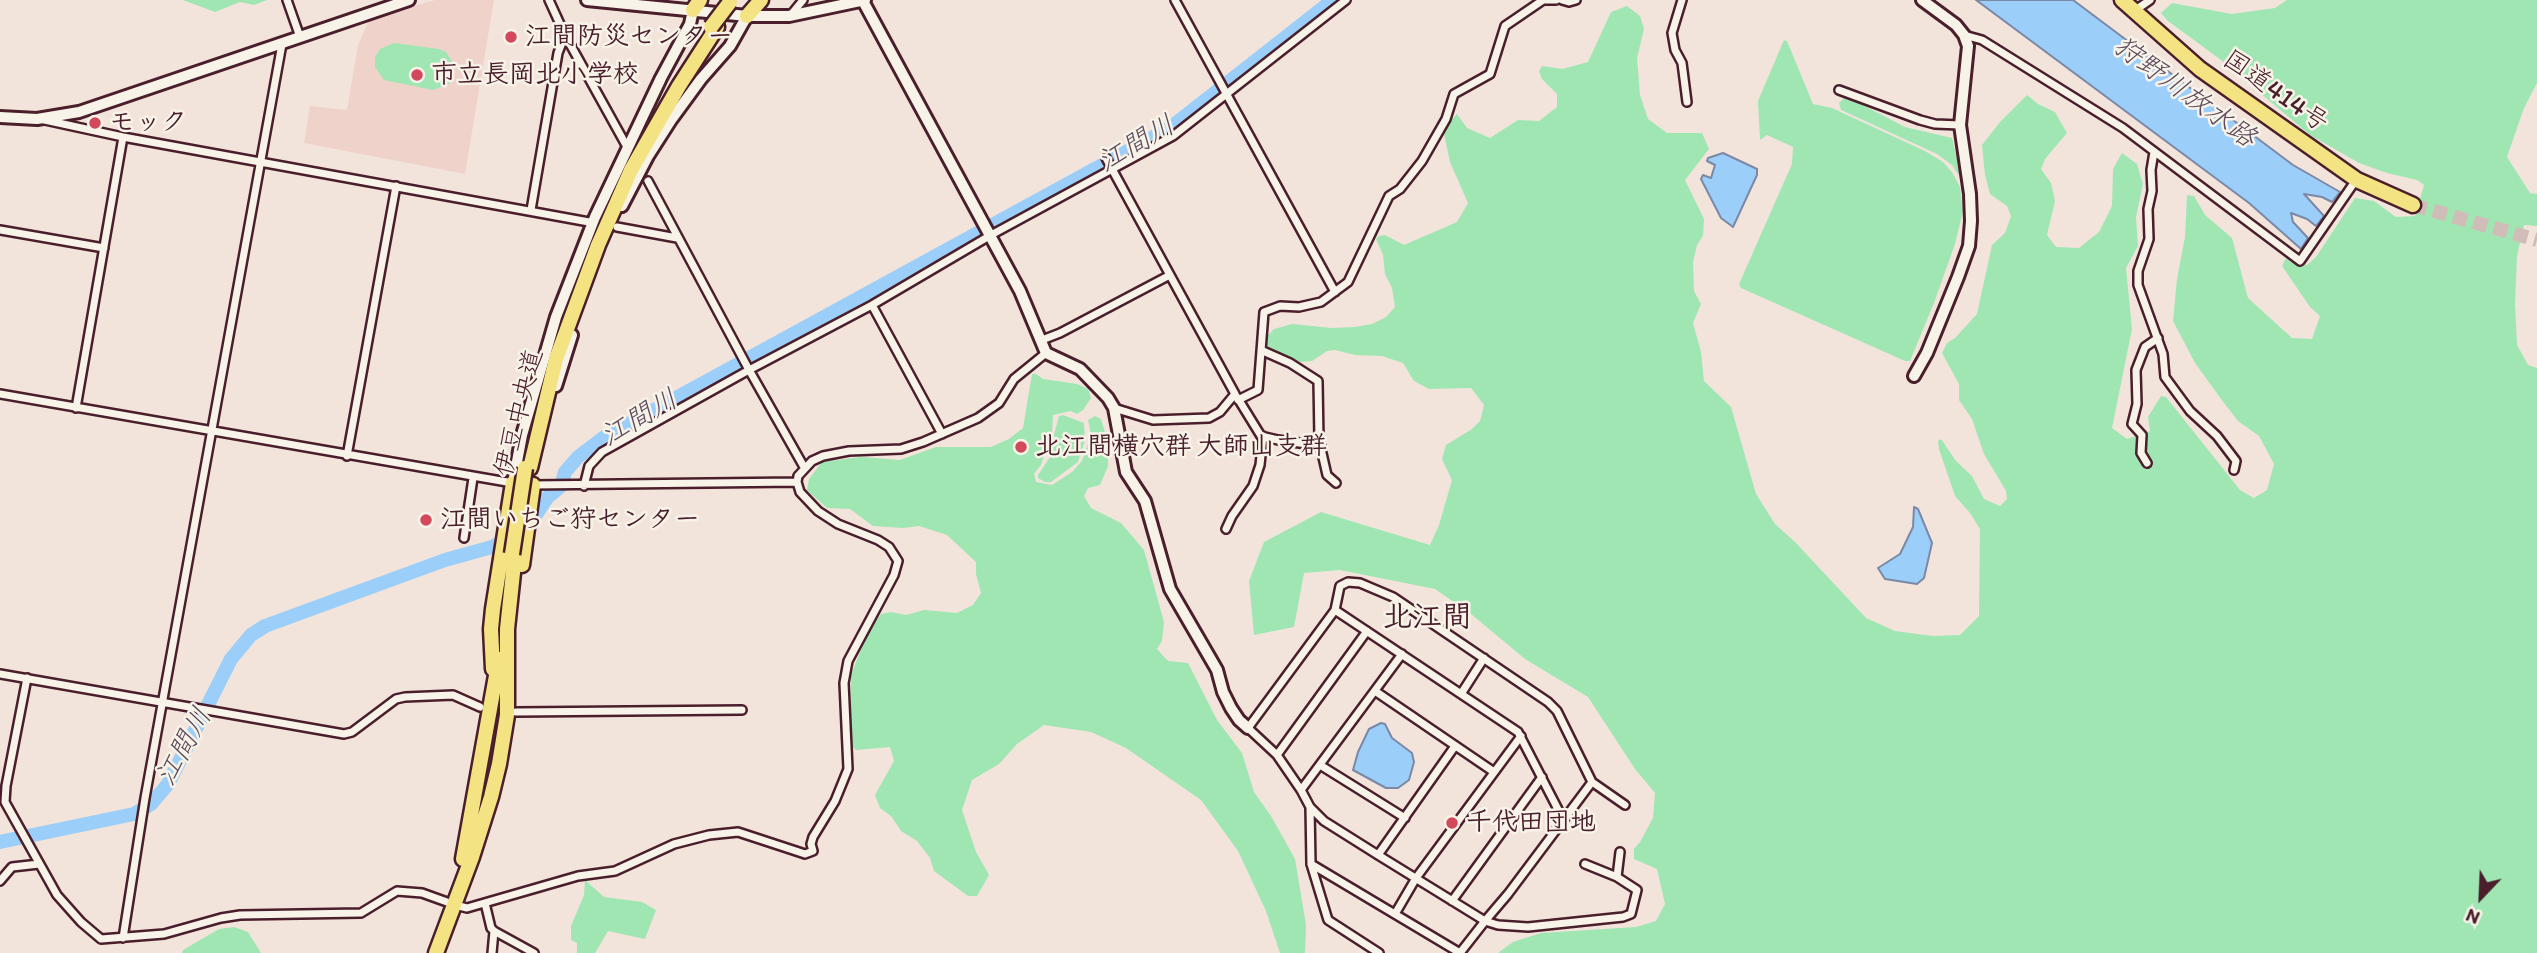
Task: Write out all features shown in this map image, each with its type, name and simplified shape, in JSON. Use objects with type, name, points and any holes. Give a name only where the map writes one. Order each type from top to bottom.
[{"type":"highway","points":[[747,16],[761,0]]},
{"type":"highway","name":"国道414号","points":[[2122,0],[2200,69],[2357,180],[2413,205]]},
{"type":"highway","name":"伊豆中央道","points":[[434,953],[491,797],[506,724],[500,693],[514,551],[527,468],[556,359],[598,245],[637,159],[714,27],[734,1]]},
{"type":"highway","points":[[513,483],[509,511],[514,551]]},
{"type":"highway","points":[[514,551],[533,485]]},
{"type":"main road","points":[[0,117],[37,119],[79,112],[408,0]]},
{"type":"main road","points":[[587,0],[696,5],[747,16],[789,16],[864,1],[989,230],[1020,291],[1046,353],[1080,369],[1114,408],[1126,472],[1145,502],[1170,589],[1217,670],[1231,708],[1248,728]]},
{"type":"main road","points":[[1914,376],[1927,354],[1969,246],[1970,194],[1959,125],[1968,46],[1964,34],[1956,25],[1922,0]]},
{"type":"main road","points":[[513,483],[538,372],[573,272],[595,217],[661,78],[690,24],[696,5]]},
{"type":"main road","points":[[533,485],[550,406],[576,322],[620,211],[648,156],[671,120],[701,79],[730,46],[747,16]]},
{"type":"street","points":[[287,0],[300,37]]},
{"type":"street","points":[[549,0],[565,35],[626,145]]},
{"type":"street","points":[[789,16],[803,0]]},
{"type":"street","points":[[1175,0],[1335,292]]},
{"type":"street","points":[[584,486],[589,466],[602,452],[748,369],[872,305],[989,230],[1173,136],[1224,88],[1346,0]]},
{"type":"street","points":[[1114,408],[1153,420],[1209,418],[1237,397],[1258,390],[1264,312],[1280,306],[1299,307],[1321,302],[1348,282],[1389,196],[1401,189],[1422,161],[1446,119],[1454,94],[1490,74],[1505,26],[1543,0],[1556,0]]},
{"type":"street","points":[[1562,0],[1576,0]]},
{"type":"street","points":[[1682,0],[1672,33],[1675,50],[1682,63],[1687,102]]},
{"type":"street","points":[[2134,11],[2150,0]]},
{"type":"street","points":[[1964,34],[1982,40],[2123,128],[2300,261],[2357,180]]},
{"type":"street","points":[[531,210],[558,53],[565,35]]},
{"type":"street","points":[[123,938],[145,798],[282,44]]},
{"type":"street","points":[[1839,90],[1920,120],[1959,125]]},
{"type":"street","points":[[37,119],[55,125],[589,222]]},
{"type":"street","points":[[76,408],[123,137]]},
{"type":"street","points":[[2154,152],[2148,209],[2149,239],[2138,271],[2138,285],[2163,354],[2165,377],[2183,403],[2206,424],[2236,461],[2234,470]]},
{"type":"street","points":[[1105,158],[1249,419],[1263,436],[1321,446]]},
{"type":"street","points":[[648,181],[748,369],[804,467]]},
{"type":"street","points":[[347,456],[396,186]]},
{"type":"street","points":[[617,227],[677,238]]},
{"type":"street","points":[[0,230],[104,248]]},
{"type":"street","points":[[1042,340],[1170,275]]},
{"type":"street","points":[[872,305],[943,434]]},
{"type":"street","points":[[2147,463],[2141,453],[2142,435],[2132,424],[2137,404],[2136,370],[2145,347],[2158,338]]},
{"type":"street","points":[[1263,351],[1290,363],[1318,381],[1319,440],[1327,475],[1336,483]]},
{"type":"street","points":[[459,906],[467,908],[578,876],[615,871],[674,844],[709,835],[738,832],[805,854],[813,851],[813,837],[835,801],[848,769],[844,683],[848,661],[894,575],[898,561],[889,547],[878,540],[838,524],[818,511],[800,492],[797,482],[804,467],[812,461],[838,452],[901,449],[978,418],[999,403],[1014,379],[1046,353]]},
{"type":"street","points":[[0,394],[513,483],[584,486],[797,482]]},
{"type":"street","points":[[1226,529],[1253,486],[1260,465],[1263,436]]},
{"type":"street","points":[[464,538],[473,478]]},
{"type":"street","points":[[1585,864],[1617,877],[1637,890],[1633,910],[1623,917],[1528,927],[1485,921],[1325,821],[1310,807],[1277,755],[1248,728],[1335,610],[1342,584],[1360,583],[1393,597],[1548,702],[1558,711],[1592,782],[1625,805]]},
{"type":"street","points":[[1335,610],[1521,736],[1563,820]]},
{"type":"street","points":[[1277,755],[1367,631]]},
{"type":"street","points":[[1301,790],[1402,654]]},
{"type":"street","points":[[1461,694],[1484,658]]},
{"type":"street","points":[[0,674],[344,734],[352,732],[396,699],[405,697],[453,695],[480,707]]},
{"type":"street","points":[[27,678],[4,795],[5,802],[57,895],[96,936],[106,940],[164,934],[230,916],[361,913],[397,891],[422,893],[447,902]]},
{"type":"street","points":[[1375,691],[1494,772]]},
{"type":"street","points":[[516,712],[742,710]]},
{"type":"street","points":[[1395,914],[1416,878],[1521,736]]},
{"type":"street","points":[[1378,855],[1455,746]]},
{"type":"street","points":[[1320,765],[1405,818]]},
{"type":"street","points":[[1452,901],[1542,777]]},
{"type":"street","points":[[1311,864],[1460,953],[1592,782]]},
{"type":"street","points":[[1310,807],[1311,864],[1328,920],[1379,953]]},
{"type":"street","points":[[0,812],[10,809]]},
{"type":"street","points":[[1617,877],[1620,852]]},
{"type":"street","points":[[0,881],[12,867],[39,864]]},
{"type":"street","points":[[485,903],[491,928],[534,953]]},
{"type":"street","points":[[492,953],[494,931]]},
{"type":"shaded area","name":"市立長岡北小学校","points":[[435,0],[494,0],[465,174],[304,143],[310,106],[347,110],[358,45],[370,18]]},
{"type":"green space","points":[[183,0],[267,0],[254,5],[240,2],[215,12]]},
{"type":"green space","points":[[2287,0],[2537,0],[2537,83],[2524,108],[2507,157],[2530,193],[2537,194],[2537,226],[2524,225],[2517,256],[2515,304],[2517,345],[2528,365],[2537,368],[2537,953],[1498,953],[1513,942],[1541,933],[1636,927],[1656,921],[1665,904],[1657,869],[1634,859],[1634,849],[1653,818],[1655,793],[1635,769],[1588,697],[1525,659],[1471,614],[1435,589],[1340,570],[1304,573],[1294,627],[1254,635],[1249,581],[1264,542],[1321,512],[1430,545],[1439,525],[1452,480],[1442,459],[1446,445],[1480,421],[1484,405],[1471,388],[1429,389],[1414,381],[1403,363],[1382,356],[1355,355],[1335,350],[1327,351],[1312,361],[1301,362],[1282,357],[1270,350],[1267,344],[1268,335],[1274,329],[1292,324],[1355,327],[1372,324],[1386,317],[1395,307],[1392,288],[1385,274],[1383,255],[1376,239],[1385,235],[1404,245],[1457,222],[1468,203],[1450,162],[1444,134],[1452,119],[1457,114],[1467,128],[1490,138],[1518,120],[1539,121],[1557,107],[1557,94],[1542,79],[1539,71],[1542,66],[1562,69],[1588,62],[1611,12],[1627,6],[1640,16],[1644,29],[1637,58],[1640,95],[1648,119],[1667,133],[1702,133],[1709,149],[1685,180],[1704,219],[1703,236],[1697,245],[1693,262],[1694,291],[1701,304],[1693,323],[1701,352],[1704,381],[1731,407],[1756,494],[1775,524],[1866,618],[1895,631],[1933,636],[1960,635],[1979,616],[1980,529],[1955,496],[1938,441],[1941,439],[1956,461],[1972,476],[1984,499],[2000,506],[2007,499],[2006,491],[1984,454],[1972,419],[1959,400],[1959,384],[1942,353],[1947,343],[1977,314],[1992,245],[2005,233],[2011,216],[2007,206],[1990,194],[1982,145],[2027,95],[2055,112],[2067,133],[2045,159],[2041,169],[2051,183],[2055,201],[2047,235],[2056,247],[2079,248],[2099,232],[2112,206],[2113,169],[2122,153],[2137,164],[2143,184],[2136,217],[2138,246],[2126,268],[2132,329],[2112,428],[2127,439],[2150,431],[2148,417],[2161,396],[2166,397],[2240,490],[2254,498],[2267,490],[2274,464],[2259,436],[2238,421],[2195,363],[2173,321],[2185,237],[2187,195],[2194,196],[2205,215],[2232,238],[2248,298],[2292,338],[2312,339],[2320,316],[2310,307],[2282,266],[2286,258],[2291,262],[2307,265],[2316,257],[2355,198],[2374,201],[2396,217],[2415,216],[2424,185],[2417,180],[2359,163],[2310,135],[2161,13],[2172,3],[2232,14],[2275,8]]},
{"type":"green space","points":[[1784,40],[1787,41],[1813,104],[1832,108],[1925,151],[1943,162],[1960,187],[1963,211],[1955,244],[1910,361],[1741,288],[1739,284],[1792,164],[1793,147],[1767,135],[1760,140],[1758,101]]},
{"type":"green space","points":[[394,43],[446,52],[454,65],[449,84],[433,90],[384,80],[375,67],[375,57],[380,49]]},
{"type":"green space","points":[[1844,98],[1905,127],[1952,138],[1961,174],[1937,154],[1841,110],[1839,103]]},
{"type":"green space","points":[[1032,374],[1088,389],[1091,398],[1083,410],[1077,414],[1071,411],[1053,415],[1052,433],[1041,465],[1034,474],[1036,482],[1052,485],[1072,472],[1082,461],[1091,435],[1088,420],[1095,416],[1101,419],[1107,439],[1108,466],[1100,485],[1088,488],[1084,496],[1091,508],[1121,523],[1144,550],[1164,622],[1162,641],[1157,649],[1168,661],[1188,663],[1217,720],[1242,753],[1254,792],[1295,859],[1306,925],[1305,953],[1280,953],[1266,911],[1238,851],[1201,800],[1126,748],[1091,732],[1044,725],[1017,744],[999,764],[972,780],[962,810],[976,852],[989,875],[977,896],[968,896],[934,871],[930,858],[917,841],[901,831],[891,816],[880,808],[875,795],[894,761],[890,747],[856,750],[852,746],[851,676],[856,662],[870,629],[881,614],[891,612],[906,615],[924,610],[957,613],[973,605],[981,593],[976,562],[947,535],[919,526],[873,526],[850,509],[827,508],[807,490],[809,479],[822,462],[861,457],[900,460],[936,447],[991,447],[1009,439],[1023,428]]},
{"type":"green space","points":[[1059,416],[1084,423],[1085,440],[1078,462],[1051,482],[1045,482],[1038,478],[1038,475],[1052,454]]},
{"type":"green space","points":[[585,880],[604,897],[642,902],[656,910],[645,939],[608,931],[595,953],[577,953],[577,943],[571,940],[571,926],[584,895]]},
{"type":"green space","points":[[234,927],[248,932],[261,953],[182,953],[219,929]]},
{"type":"water","name":"狩野川放水路","points":[[1976,0],[2073,0],[2293,165],[2340,192],[2332,202],[2304,194],[2324,216],[2316,226],[2291,213],[2293,222],[2308,238],[2301,249],[2249,203]]},
{"type":"water","points":[[1723,153],[1757,169],[1757,175],[1733,227],[1721,218],[1701,179],[1703,175],[1711,178],[1715,165],[1707,161],[1708,158]]},
{"type":"water","points":[[1914,507],[1918,509],[1932,543],[1924,578],[1917,584],[1885,579],[1878,568],[1900,554],[1913,527]]},
{"type":"water","points":[[1381,723],[1385,724],[1392,738],[1412,753],[1414,762],[1409,780],[1398,788],[1386,788],[1353,770],[1369,729]]},
{"type":"waterway","name":"江間川","points":[[0,842],[134,814],[151,804],[168,784],[231,659],[251,635],[265,626],[445,560],[492,547],[516,535],[531,522],[547,498],[561,486],[565,472],[578,457],[603,438],[1170,128],[1333,0]]},
{"type":"tunnel","points":[[627,146],[648,181]]},
{"type":"tunnel","points":[[2413,205],[2537,240]]},
{"type":"place","name":"江間防災センター","points":[[511,37]]},
{"type":"place","name":"市立長岡北小学校","points":[[417,75]]},
{"type":"place","name":"モック","points":[[95,123]]},
{"type":"place","name":"北江間横穴群 大師山支群","points":[[1021,447]]},
{"type":"place","name":"江間いちご狩センター","points":[[426,520]]},
{"type":"place","name":"千代田団地","points":[[1452,823]]},
{"type":"district","name":"北江間","points":[[1427,618]]}]
